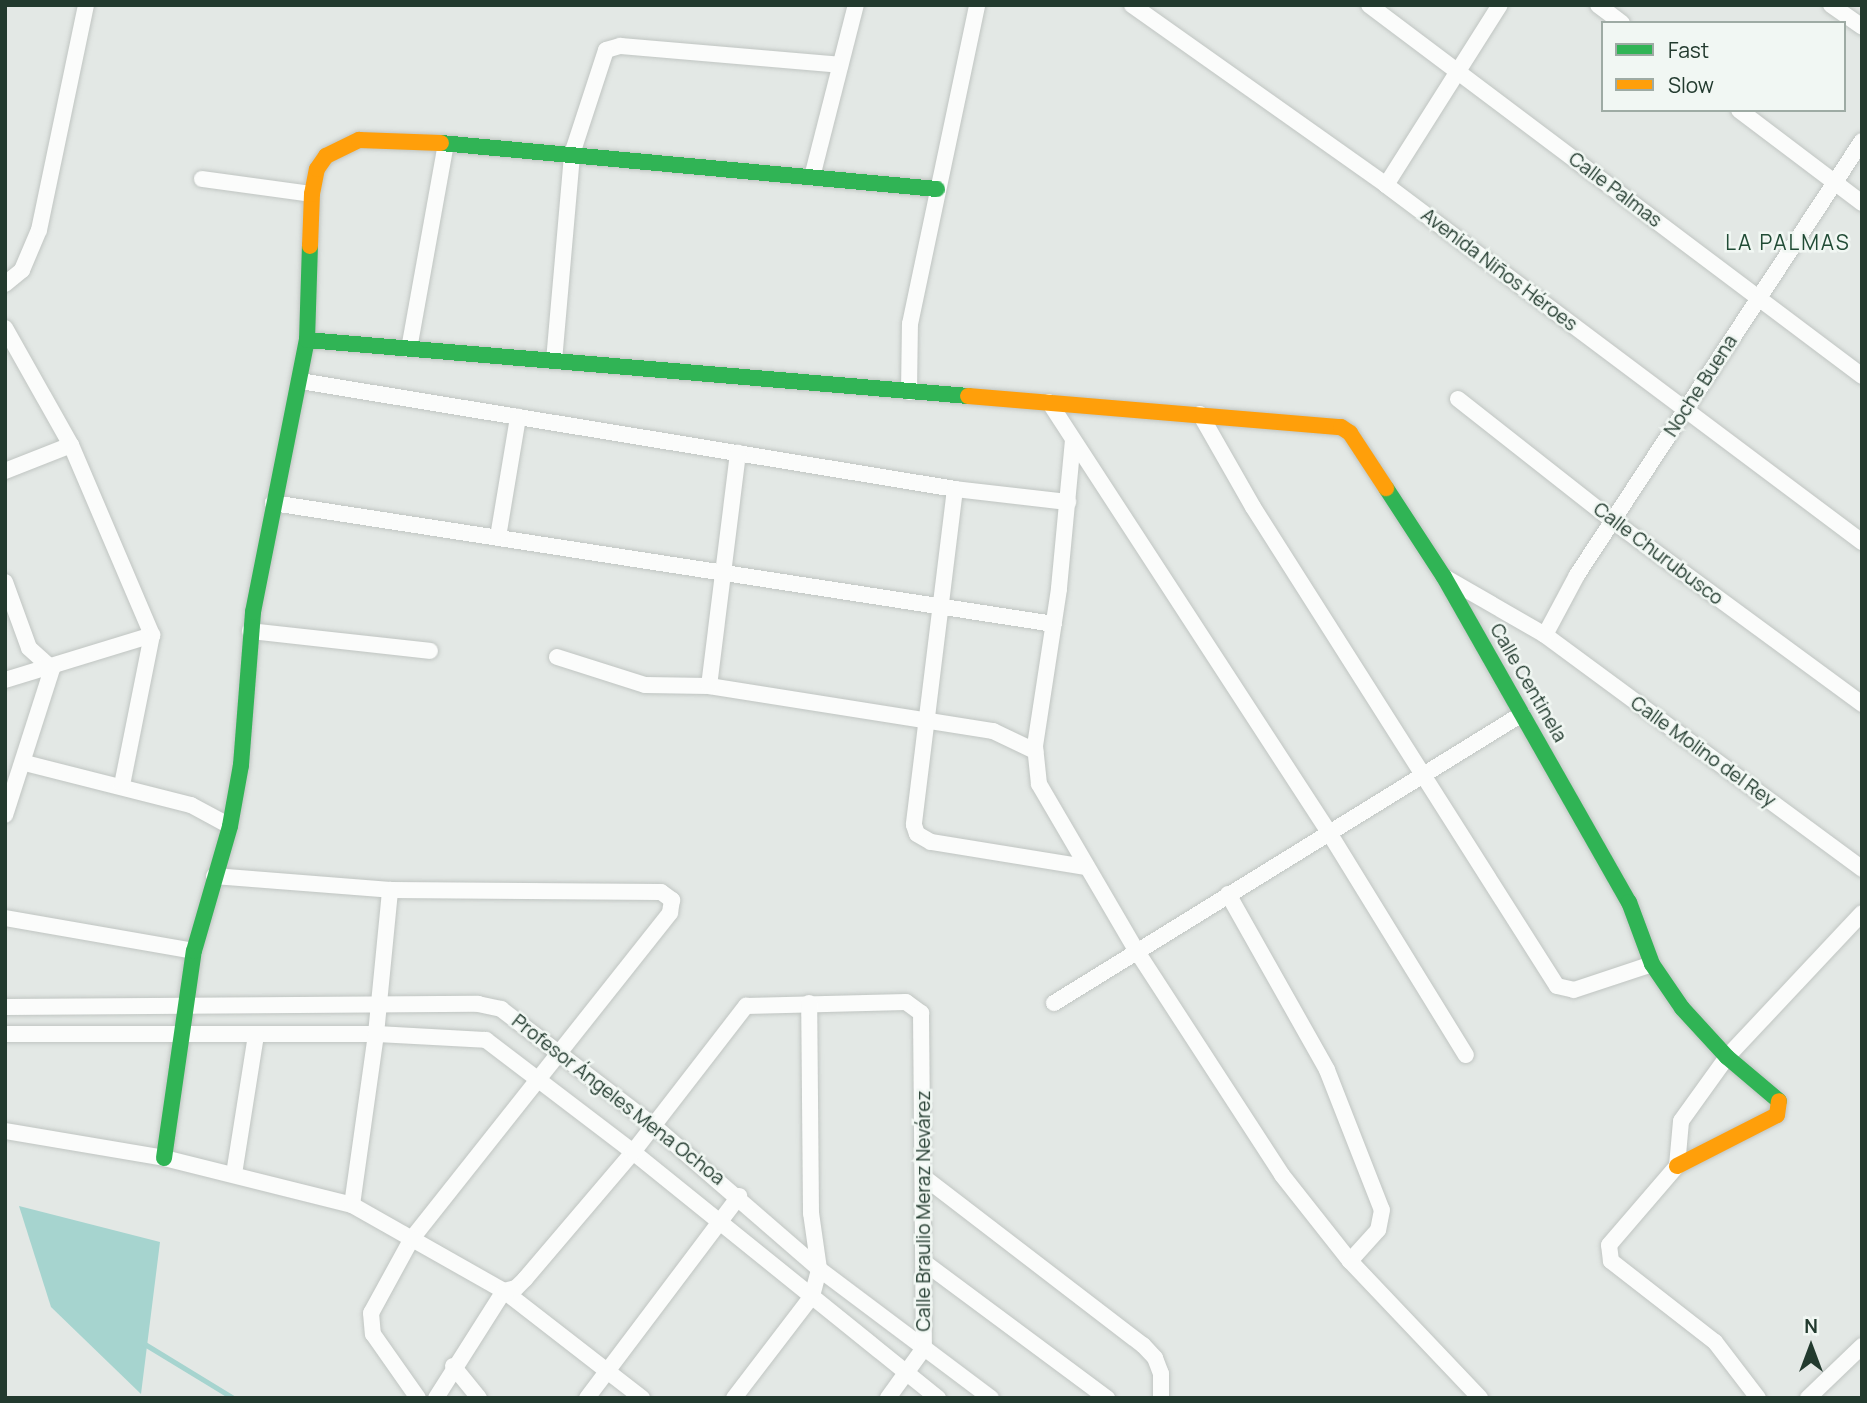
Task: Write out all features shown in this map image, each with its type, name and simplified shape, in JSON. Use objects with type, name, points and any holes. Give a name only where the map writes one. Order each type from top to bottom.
[{"type":"street","points":[[5,284],[22,270],[39,230],[86,5]]},
{"type":"street","points":[[812,177],[856,5]]},
{"type":"street","points":[[909,392],[910,324],[977,5]]},
{"type":"street","name":"Avenida Niños Héroes","points":[[1132,5],[1386,185],[1862,542]]},
{"type":"street","name":"Calle Palmas","points":[[1369,5],[1862,376]]},
{"type":"street","points":[[1386,185],[1500,5]]},
{"type":"street","points":[[1598,5],[1619,21]]},
{"type":"street","points":[[1831,5],[1862,27]]},
{"type":"street","points":[[554,361],[572,154],[606,50],[620,46],[840,65]]},
{"type":"street","points":[[1742,112],[1862,203]]},
{"type":"street","points":[[164,1158],[194,951],[230,826],[241,765],[250,631],[307,340],[312,194],[317,169],[340,146],[359,140],[572,154],[937,189]]},
{"type":"street","name":"Noche Buena","points":[[1545,635],[1577,575],[1862,141]]},
{"type":"street","points":[[409,349],[446,144]]},
{"type":"street","points":[[202,180],[312,194]]},
{"type":"street","points":[[5,328],[71,446],[152,635],[122,786]]},
{"type":"street","points":[[307,340],[909,392],[1200,414],[1253,507],[1425,774],[1557,986],[1574,990],[1651,964]]},
{"type":"street","points":[[300,381],[955,489],[1068,502]]},
{"type":"street","name":"Calle Churubusco","points":[[1458,399],[1613,521],[1862,705]]},
{"type":"street","points":[[1049,402],[1328,831],[1466,1055]]},
{"type":"street","name":"Calle Centinela","points":[[1200,414],[1329,424],[1350,433],[1444,577],[1634,911],[1651,964],[1682,1008],[1727,1057],[1779,1100],[1777,1115],[1677,1166]]},
{"type":"street","points":[[498,537],[518,417]]},
{"type":"street","points":[[1073,440],[1054,624],[1035,751],[1039,784],[1136,950],[1282,1175],[1350,1261],[1480,1398]]},
{"type":"street","points":[[5,471],[71,446]]},
{"type":"street","points":[[709,685],[738,453]]},
{"type":"street","points":[[955,489],[912,815],[917,834],[931,842],[1086,867]]},
{"type":"street","points":[[273,503],[1054,624]]},
{"type":"street","name":"Calle Molino del Rey","points":[[1444,577],[1545,635],[1862,869]]},
{"type":"street","points":[[5,582],[29,648],[52,669]]},
{"type":"street","points":[[250,631],[430,651]]},
{"type":"street","points":[[5,680],[52,669],[152,635]]},
{"type":"street","points":[[556,657],[645,685],[709,685],[993,731],[1035,751]]},
{"type":"street","points":[[5,815],[25,763],[52,669]]},
{"type":"street","points":[[1054,1003],[1521,714]]},
{"type":"street","points":[[25,763],[191,805],[230,826]]},
{"type":"street","points":[[214,876],[390,890],[661,892],[671,896],[670,913],[411,1240],[368,1320],[373,1334],[418,1398]]},
{"type":"street","points":[[352,1205],[376,1034],[390,890]]},
{"type":"street","points":[[1228,894],[1327,1070],[1382,1210],[1378,1230],[1350,1261]]},
{"type":"street","points":[[1758,1398],[1715,1342],[1611,1261],[1608,1252],[1626,1223],[1677,1166],[1681,1121],[1727,1057],[1862,913]]},
{"type":"street","points":[[5,918],[194,951]]},
{"type":"street","name":"Calle Braulio Meraz Nevárez","points":[[809,1003],[906,1002],[921,1013],[925,1178],[924,1348],[888,1398]]},
{"type":"street","points":[[436,1398],[453,1366],[504,1291],[516,1288],[525,1279],[634,1152],[741,1012],[753,1004],[809,1003],[811,1213],[819,1269],[812,1296],[734,1398]]},
{"type":"street","name":"Profesor Ángeles Mena Ochoa","points":[[5,1007],[491,1006],[561,1052],[739,1196],[819,1269],[991,1398]]},
{"type":"street","name":"Profesor Ángeles Mena Ochoa","points":[[5,1034],[376,1034],[478,1038],[539,1078],[634,1152],[937,1398]]},
{"type":"street","points":[[234,1174],[256,1035]]},
{"type":"street","points":[[5,1131],[164,1158],[352,1205],[504,1291],[642,1398]]},
{"type":"street","points":[[925,1178],[1143,1345],[1155,1358],[1161,1374],[1161,1398]]},
{"type":"street","points":[[587,1398],[739,1196]]},
{"type":"street","points":[[925,1263],[1107,1398]]},
{"type":"street","points":[[1808,1398],[1862,1346]]},
{"type":"street","points":[[453,1366],[479,1398]]},
{"type":"water","points":[[19,1206],[160,1242],[141,1394],[51,1307]]},
{"type":"waterway","points":[[143,1343],[233,1398]]},
{"type":"traffic: fast","points":[[441,143],[937,189]]},
{"type":"traffic: fast","points":[[164,1158],[194,951],[230,826],[241,765],[253,612],[307,340],[310,246]]},
{"type":"traffic: fast","points":[[307,340],[968,396]]},
{"type":"traffic: fast","points":[[1386,488],[1444,577],[1629,902],[1652,964],[1682,1008],[1727,1057],[1779,1101]]},
{"type":"traffic: slow","points":[[310,246],[312,194],[317,169],[326,156],[359,140],[441,143]]},
{"type":"traffic: slow","points":[[968,396],[1341,427],[1350,433],[1386,488]]},
{"type":"traffic: slow","points":[[1677,1166],[1777,1115],[1779,1101]]},
{"type":"district","name":"LA PALMAS","points":[[1788,242]]}]
